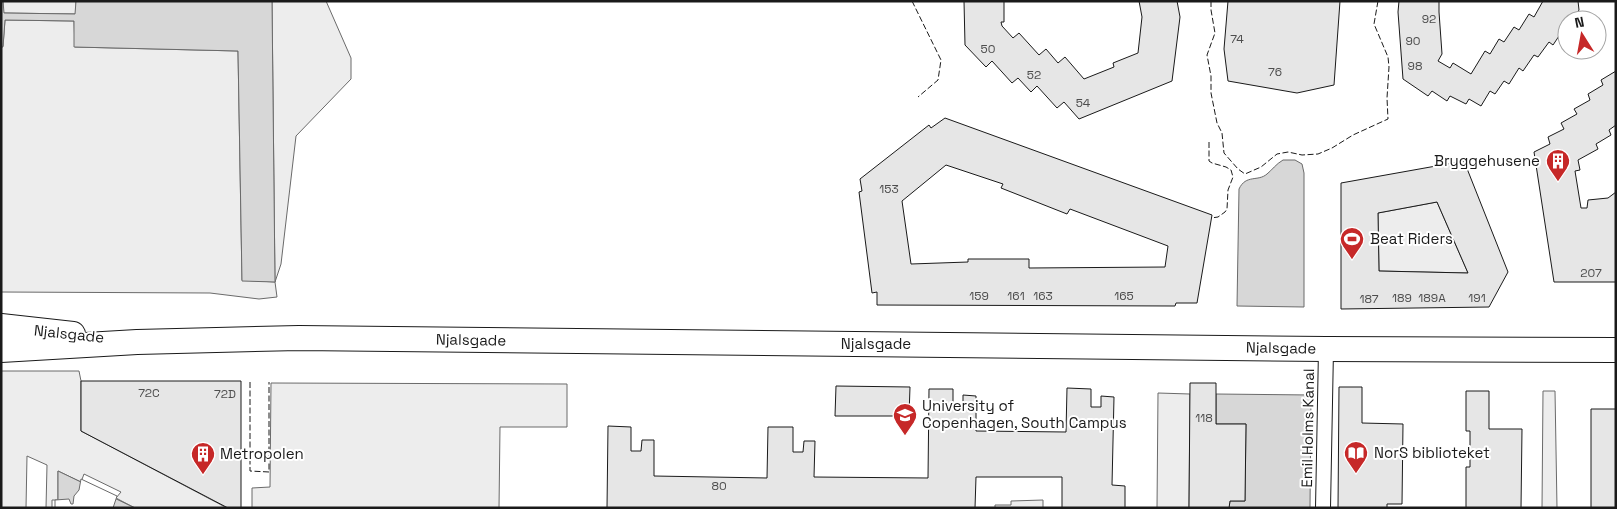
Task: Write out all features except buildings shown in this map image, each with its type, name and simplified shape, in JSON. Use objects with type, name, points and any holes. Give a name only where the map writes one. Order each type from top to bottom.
[{"type":"street","name":"Njalsgade","points":[[1,326],[137,342]]},
{"type":"street","name":"Njalsgade","points":[[1,350],[137,342],[298,338],[1326,349],[1616,350]]},
{"type":"street","name":"Emil Holms Kanal","points":[[1323,508],[1326,349]]},
{"type":"shaded area","points":[[1,1],[3,1],[4,13],[75,14],[76,1],[272,1],[275,282],[242,281],[238,51],[74,47],[74,21],[5,20],[3,47],[1,47]]},
{"type":"shaded area","points":[[3,1],[76,1],[76,14],[3,13]]},
{"type":"shaded area","points":[[272,1],[326,1],[351,58],[351,79],[296,136],[281,264],[275,282]]},
{"type":"shaded area","points":[[5,20],[74,21],[75,47],[238,51],[242,280],[275,282],[277,297],[259,299],[210,293],[1,292],[1,47],[3,46]]},
{"type":"shaded area","points":[[1283,160],[1295,160],[1302,164],[1304,173],[1304,307],[1237,306],[1239,189],[1245,181],[1264,176]]},
{"type":"shaded area","points":[[1437,202],[1468,273],[1379,271],[1378,213]]},
{"type":"shaded area","points":[[1,371],[79,371],[81,381],[81,431],[227,508],[135,508],[116,498],[121,492],[84,474],[81,482],[58,471],[58,500],[52,500],[52,508],[46,508],[47,465],[27,456],[26,508],[1,508]]},
{"type":"shaded area","points":[[271,383],[567,384],[567,427],[500,427],[499,508],[252,508],[252,488],[270,487]]},
{"type":"shaded area","points":[[1543,391],[1555,391],[1557,508],[1542,508]]},
{"type":"shaded area","points":[[1158,393],[1190,394],[1189,508],[1157,508]]},
{"type":"shaded area","points":[[1216,394],[1311,395],[1310,508],[1229,508],[1230,501],[1245,501],[1246,424],[1216,424]]},
{"type":"shaded area","points":[[58,471],[135,508],[58,508]]},
{"type":"shaded area","points":[[1043,500],[1043,508],[995,508],[995,505],[1011,505],[1011,501]]},
{"type":"pier","points":[[81,479],[117,496],[113,508],[55,508],[55,500],[69,499],[71,504],[73,504]]},
{"type":"fence","points":[[912,1],[941,60],[938,80],[918,97]]},
{"type":"fence","points":[[1211,1],[1215,33],[1207,55],[1211,76],[1211,93],[1217,123],[1222,133],[1224,153],[1245,174],[1261,167],[1277,154],[1288,152],[1302,155],[1318,154],[1388,119],[1388,57],[1374,24],[1378,1]]},
{"type":"fence","points":[[1209,142],[1209,161],[1231,170],[1233,177],[1228,190],[1227,209],[1218,217],[1211,218]]},
{"type":"fence","points":[[250,382],[250,471],[269,472],[269,382]]},
{"type":"place","name":"Bryggehusene","points":[[1558,182]]},
{"type":"place","name":"Beat Riders","points":[[1352,260]]},
{"type":"place","name":"University of Copenhagen, South Campus","points":[[905,436]]},
{"type":"place","name":"NorS biblioteket","points":[[1356,474]]},
{"type":"place","name":"Metropolen","points":[[203,475]]}]
